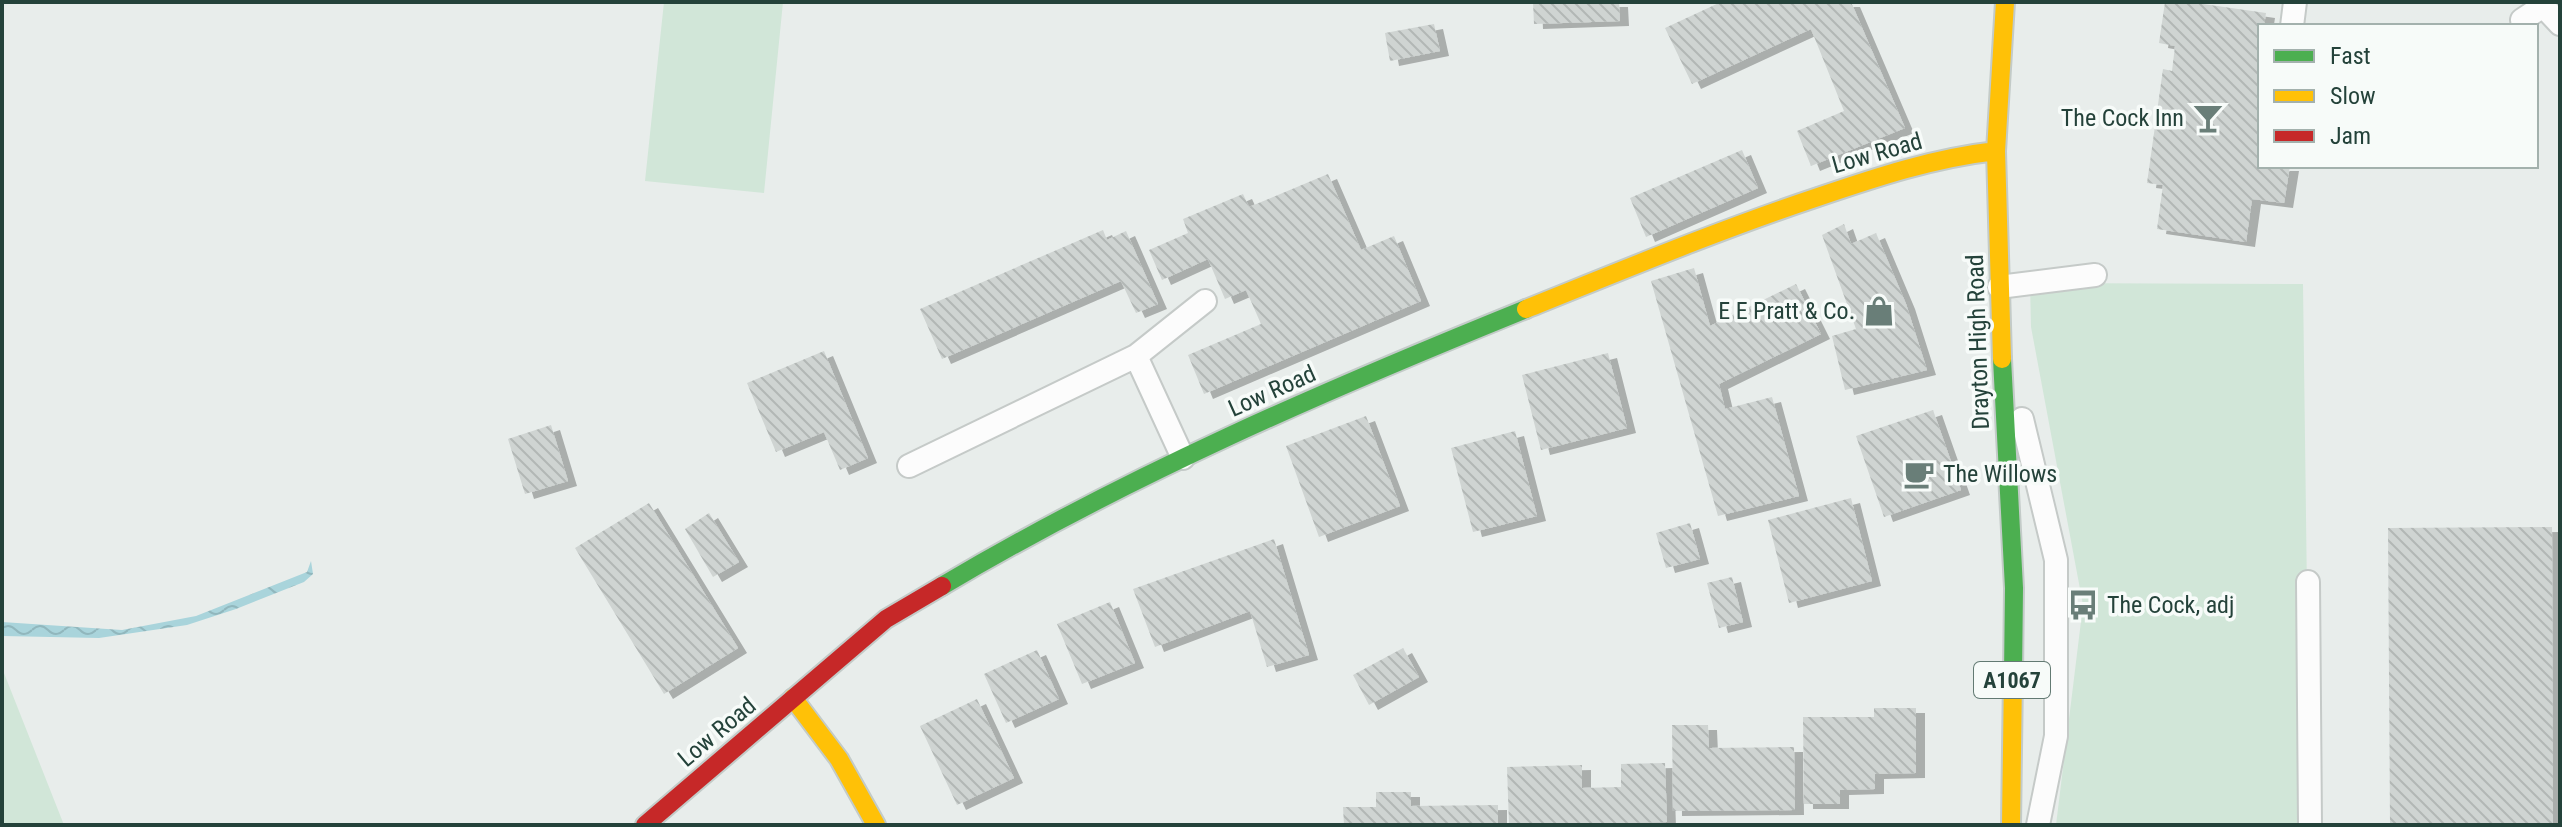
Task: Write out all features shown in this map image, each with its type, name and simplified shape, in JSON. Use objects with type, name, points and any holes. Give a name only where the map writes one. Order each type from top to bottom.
[{"type":"street","name":"Drayton High Road","points":[[2005,2],[1996,151],[2000,328],[2014,588],[2011,825]]},
{"type":"street","name":"Low Road","points":[[645,825],[886,619],[1001,551],[1183,458],[1410,356],[1738,224],[1892,172],[1954,156],[1996,151]]},
{"type":"street","points":[[793,698],[839,759],[876,825]]},
{"type":"lane","points":[[2292,24],[2295,2]]},
{"type":"lane","points":[[2522,20],[2542,4],[2560,24]]},
{"type":"lane","points":[[1999,287],[2095,275]]},
{"type":"lane","points":[[909,466],[1136,356],[1205,301]]},
{"type":"lane","points":[[2000,328],[2056,560],[2056,736],[2038,825]]},
{"type":"lane","points":[[1136,356],[1183,458]]},
{"type":"lane","points":[[2308,582],[2310,825]]},
{"type":"green space","points":[[664,2],[783,2],[764,193],[645,181]]},
{"type":"green space","points":[[2030,283],[2303,284],[2310,825],[2056,825],[2083,605],[2031,327]]},
{"type":"green space","points":[[2,668],[64,825],[2,825]]},
{"type":"water","points":[[311,561],[313,574],[304,582],[187,625],[99,638],[2,636],[2,622],[122,630],[196,616],[307,572]]},
{"type":"building","points":[[1533,2],[1619,2],[1620,21],[1534,24]]},
{"type":"building","points":[[1721,2],[1851,2],[1905,128],[1811,166],[1797,131],[1844,111],[1811,29],[1692,84],[1665,28]]},
{"type":"building","name":"The Cock Inn","points":[[2165,2],[2189,2],[2266,13],[2264,24],[2258,24],[2258,168],[2290,168],[2284,203],[2252,199],[2246,242],[2157,229],[2163,185],[2147,183],[2163,69],[2172,71],[2175,46],[2159,43]]},
{"type":"building","points":[[1434,24],[1440,51],[1390,61],[1385,33]]},
{"type":"building","points":[[1742,150],[1758,188],[1646,237],[1630,198]]},
{"type":"building","points":[[1328,174],[1361,250],[1394,236],[1421,301],[1204,394],[1188,355],[1261,324],[1246,290],[1225,299],[1208,259],[1162,280],[1149,250],[1188,233],[1183,219],[1243,194],[1249,207]]},
{"type":"building","name":"E E Pratt & Co.","points":[[1844,224],[1851,244],[1876,233],[1906,304],[1927,370],[1845,390],[1832,336],[1856,329],[1822,235]]},
{"type":"building","points":[[1103,230],[1107,240],[1126,231],[1158,304],[1136,313],[1121,281],[942,359],[920,309]]},
{"type":"building","points":[[1694,268],[1710,326],[1796,284],[1821,334],[1719,384],[1725,409],[1772,397],[1799,496],[1718,516],[1651,281]]},
{"type":"building","points":[[824,351],[868,458],[840,470],[824,432],[776,452],[747,383]]},
{"type":"building","points":[[1608,353],[1627,428],[1541,450],[1522,375]]},
{"type":"building","points":[[1933,410],[1961,490],[1884,517],[1856,436]]},
{"type":"building","points":[[1366,416],[1400,506],[1319,537],[1286,446]]},
{"type":"building","points":[[551,425],[568,481],[525,494],[508,439]]},
{"type":"building","points":[[1515,431],[1537,516],[1473,532],[1451,448]]},
{"type":"building","points":[[1851,498],[1872,581],[1789,603],[1768,520]]},
{"type":"building","points":[[649,503],[738,648],[664,694],[575,548]]},
{"type":"building","points":[[709,513],[739,562],[713,577],[685,529]]},
{"type":"building","points":[[1690,523],[1700,559],[1666,568],[1656,533]]},
{"type":"building","points":[[2552,527],[2553,825],[2390,825],[2388,528]]},
{"type":"building","points":[[1274,539],[1309,655],[1267,667],[1250,611],[1155,647],[1133,589]]},
{"type":"building","points":[[1732,577],[1743,622],[1719,628],[1707,583]]},
{"type":"building","points":[[1110,602],[1135,663],[1082,684],[1057,624]]},
{"type":"building","points":[[1403,648],[1419,677],[1369,705],[1353,675]]},
{"type":"building","points":[[1037,650],[1059,699],[1006,723],[984,674]]},
{"type":"building","points":[[977,699],[1014,778],[957,805],[920,726]]},
{"type":"building","points":[[1874,708],[1916,708],[1916,773],[1875,774],[1875,789],[1840,790],[1840,804],[1804,804],[1803,717],[1874,717]]},
{"type":"building","points":[[1672,725],[1708,725],[1709,748],[1794,747],[1795,810],[1673,811]]},
{"type":"building","points":[[1665,763],[1667,822],[1509,825],[1507,767],[1582,765],[1582,788],[1621,787],[1621,764]]},
{"type":"building","points":[[1376,792],[1411,792],[1411,806],[1498,805],[1498,825],[1344,825],[1343,807],[1376,807]]},
{"type":"traffic: fast","points":[[942,586],[1155,471],[1302,403],[1526,309]]},
{"type":"traffic: fast","points":[[2002,359],[2014,588],[2013,675]]},
{"type":"traffic: slow","points":[[2002,359],[1996,151],[2005,2]]},
{"type":"traffic: slow","points":[[1526,309],[1708,237],[1840,190],[1928,163],[1996,151]]},
{"type":"traffic: slow","points":[[2011,825],[2013,675]]},
{"type":"traffic: slow","points":[[793,698],[839,759],[876,825]]},
{"type":"traffic: jam","points":[[645,825],[886,619],[942,586]]},
{"type":"place","name":"The Cock Inn","points":[[2208,118]]},
{"type":"place","name":"E E Pratt & Co.","points":[[1879,311]]},
{"type":"place","name":"The Willows","points":[[1919,474]]},
{"type":"place","name":"The Cock, adj","points":[[2083,605]]}]
